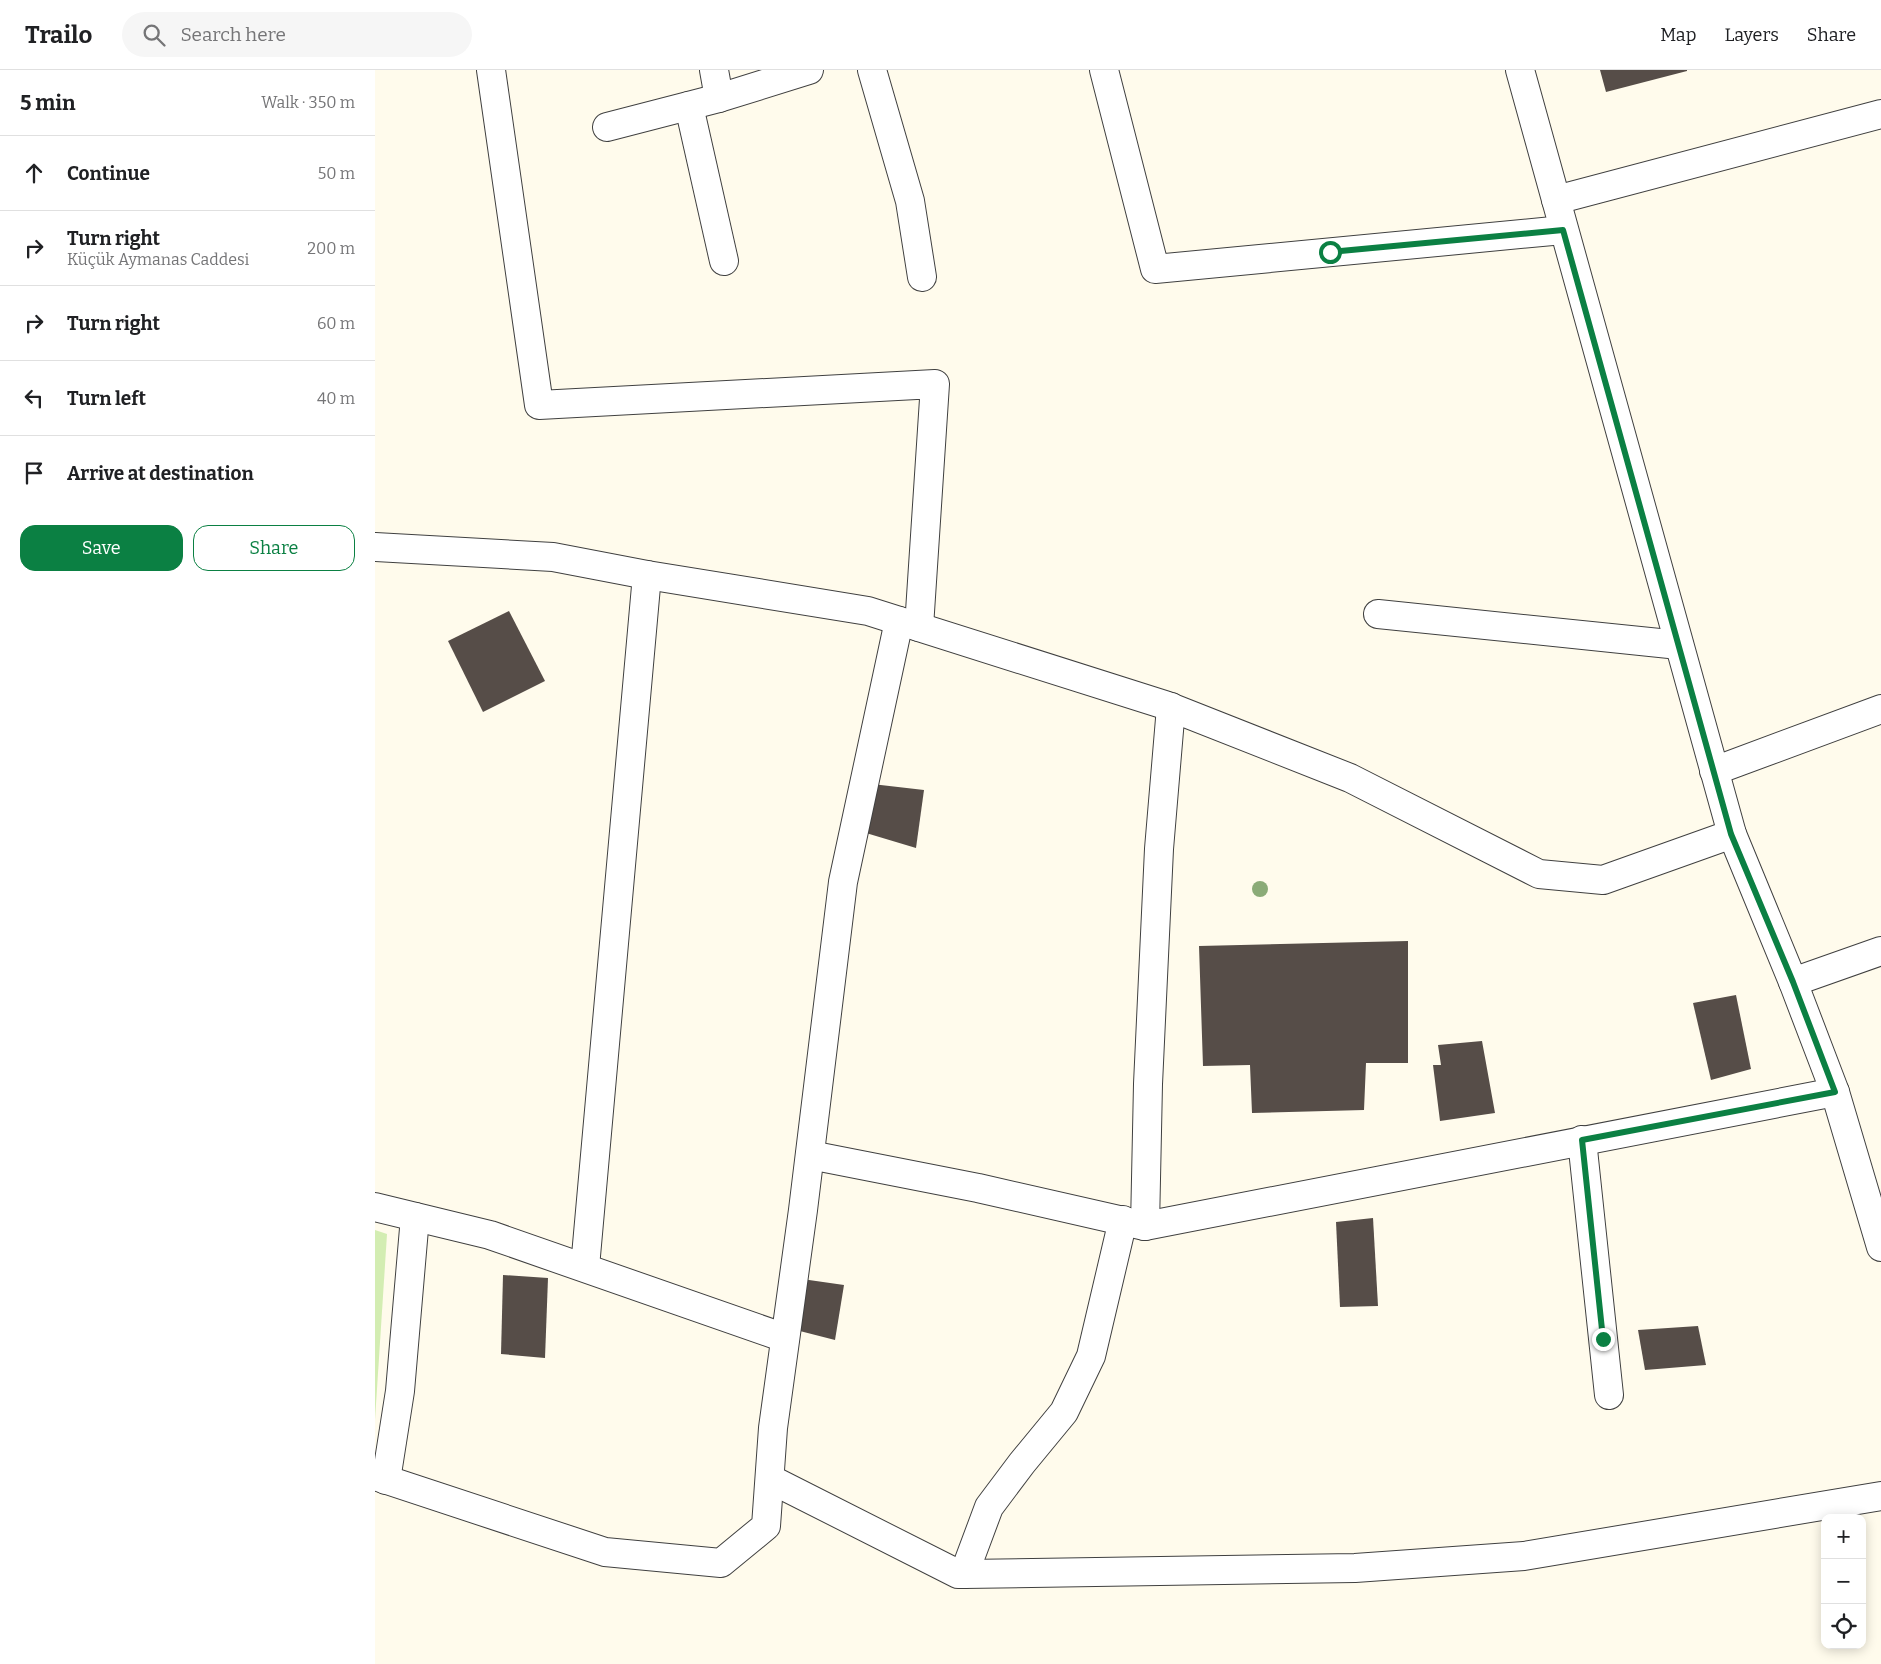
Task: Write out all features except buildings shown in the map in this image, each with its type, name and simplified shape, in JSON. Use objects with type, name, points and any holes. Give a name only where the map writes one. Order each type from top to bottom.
[{"type":"street","points":[[415,1217],[400,1391],[380,1478],[605,1552],[721,1563],[766,1526],[773,1428],[810,1155],[843,882],[909,624],[935,384],[539,405],[491,70]]},
{"type":"street","points":[[714,70],[719,98]]},
{"type":"street","points":[[607,127],[719,98],[809,70]]},
{"type":"street","points":[[872,70],[909,201],[922,277]]},
{"type":"street","points":[[1104,70],[1155,269],[1563,230]]},
{"type":"street","points":[[1520,70],[1731,834],[1793,982],[1835,1092],[1881,1247]]},
{"type":"street","points":[[689,106],[724,261]]},
{"type":"street","points":[[1556,200],[1881,114]]},
{"type":"street","points":[[375,547],[553,557],[647,575],[868,611],[1171,707],[1351,778],[1539,874],[1603,880],[1731,834]]},
{"type":"street","points":[[585,1267],[647,575]]},
{"type":"street","points":[[1378,614],[1679,645]]},
{"type":"street","points":[[964,1574],[989,1507],[1064,1412],[1091,1356],[1134,1223],[1148,1084],[1159,849],[1171,707]]},
{"type":"street","points":[[1714,771],[1881,709]]},
{"type":"street","points":[[1793,982],[1881,951]]},
{"type":"street","points":[[810,1155],[978,1188],[1134,1223],[1835,1092]]},
{"type":"street","points":[[1582,1140],[1609,1394]]},
{"type":"street","points":[[375,1207],[490,1235],[785,1338]]},
{"type":"street","points":[[770,1479],[959,1574],[1355,1568],[1524,1556],[1881,1496]]},
{"type":"green space","points":[[375,1230],[387,1234],[375,1420]]},
{"type":"route","points":[[1330,252],[1563,230],[1731,834],[1793,982],[1835,1092],[1582,1140],[1603,1339]]}]
